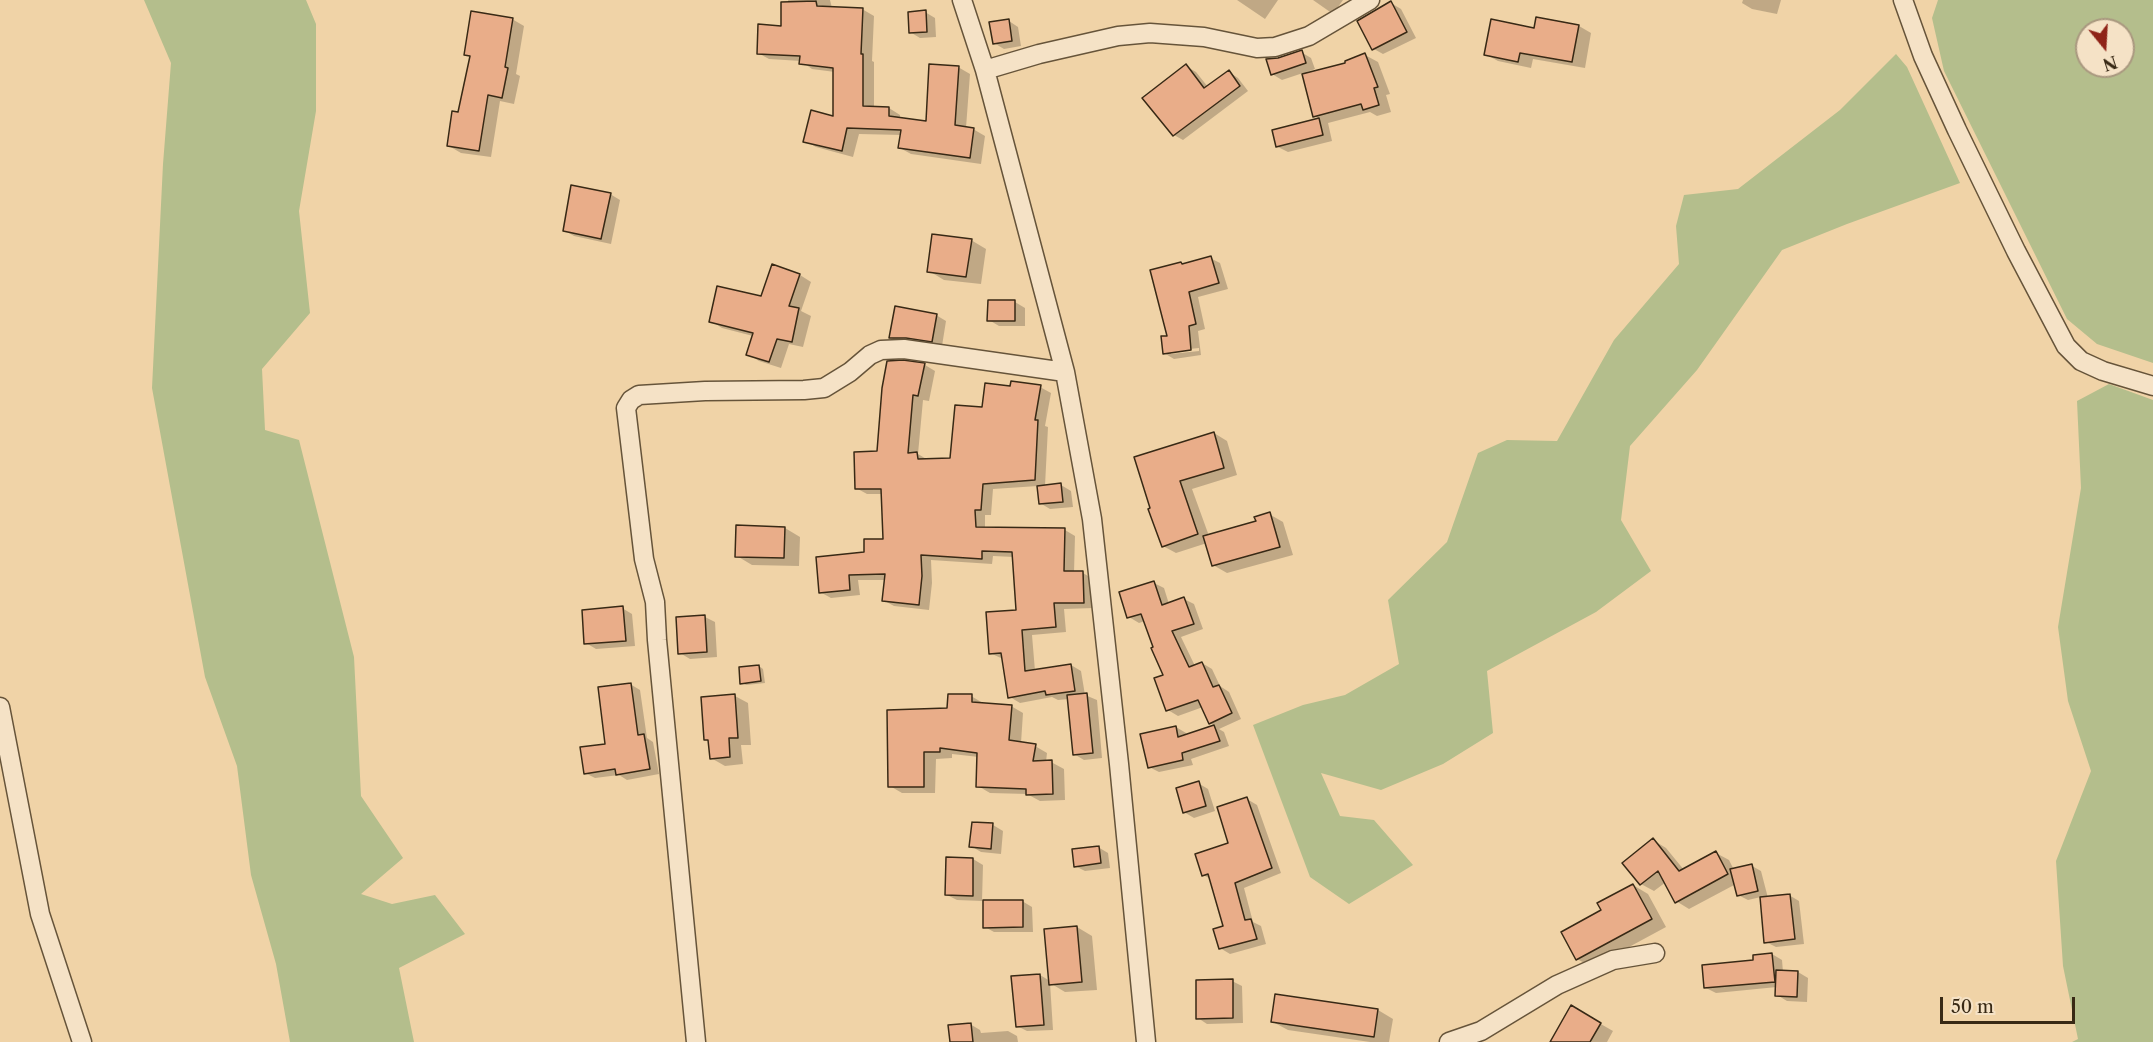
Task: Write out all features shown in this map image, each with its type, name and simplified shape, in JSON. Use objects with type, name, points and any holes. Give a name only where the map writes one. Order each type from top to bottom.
[{"type":"street","points":[[962,0],[985,70],[1065,372],[1092,519],[1146,1042]]},
{"type":"street","points":[[985,70],[1039,54],[1106,39],[1150,33],[1204,37],[1257,48],[1275,47],[1309,36],[1370,0]]},
{"type":"street","points":[[1903,0],[1923,56],[1957,130],[2016,251],[2066,346],[2081,360],[2103,371],[2153,386]]},
{"type":"street","points":[[696,1042],[655,602],[644,559],[626,408],[631,400],[639,395],[824,388],[850,372],[870,355],[881,350],[904,350],[1065,372]]},
{"type":"street","points":[[0,707],[40,914],[82,1042]]},
{"type":"street","points":[[1449,1042],[1481,1031],[1557,985],[1613,960],[1655,953]]},
{"type":"green space","points":[[144,0],[306,0],[316,24],[316,111],[299,211],[310,313],[262,369],[265,430],[299,440],[354,657],[361,796],[403,858],[361,894],[392,904],[435,895],[465,934],[399,968],[414,1042],[290,1042],[276,964],[251,875],[237,766],[205,677],[152,388],[163,164],[171,63]]},
{"type":"green space","points":[[1938,0],[2153,0],[2153,363],[2097,344],[2067,319],[1944,71],[1932,18]]},
{"type":"green space","points":[[1896,54],[1907,67],[1960,183],[1782,250],[1697,370],[1630,446],[1621,520],[1651,571],[1596,612],[1487,671],[1493,733],[1443,764],[1381,790],[1321,773],[1340,816],[1374,820],[1413,865],[1349,904],[1310,877],[1253,725],[1303,705],[1345,695],[1399,664],[1388,600],[1447,542],[1478,453],[1507,440],[1557,441],[1614,340],[1679,264],[1676,226],[1684,195],[1738,189],[1840,110]]},
{"type":"green space","points":[[2109,384],[2153,400],[2153,1042],[2072,1042],[2078,1039],[2063,966],[2056,861],[2091,771],[2068,701],[2058,627],[2081,488],[2077,401]]},
{"type":"building","points":[[816,1],[817,6],[863,8],[861,54],[863,54],[863,106],[889,107],[889,116],[926,121],[929,64],[959,66],[955,125],[974,128],[970,158],[898,148],[901,130],[847,128],[842,151],[803,142],[811,110],[833,116],[833,68],[799,64],[800,56],[757,54],[758,24],[781,26],[781,2]]},
{"type":"building","points":[[1391,1],[1407,32],[1372,50],[1357,21]]},
{"type":"building","points":[[926,10],[927,32],[909,33],[908,12]]},
{"type":"building","points":[[471,11],[513,18],[505,67],[508,68],[502,98],[488,95],[479,151],[447,146],[452,111],[458,112],[470,56],[464,55]]},
{"type":"building","points":[[1536,17],[1579,25],[1572,62],[1520,53],[1518,62],[1484,55],[1491,19],[1534,28]]},
{"type":"building","points":[[1009,19],[1012,41],[993,44],[989,22]]},
{"type":"building","points":[[1302,50],[1306,63],[1271,75],[1266,59],[1278,58]]},
{"type":"building","points":[[1365,53],[1378,87],[1374,88],[1379,105],[1363,110],[1361,104],[1313,117],[1302,74],[1345,63]]},
{"type":"building","points":[[1186,64],[1204,88],[1229,70],[1240,86],[1173,136],[1142,98]]},
{"type":"building","points":[[1319,118],[1323,135],[1276,147],[1272,130]]},
{"type":"building","points":[[571,185],[611,193],[601,239],[563,231]]},
{"type":"building","points":[[932,234],[972,239],[966,277],[927,272]]},
{"type":"building","points":[[1211,256],[1219,283],[1189,292],[1196,324],[1189,326],[1191,350],[1163,354],[1161,336],[1167,336],[1150,270]]},
{"type":"building","points":[[772,264],[800,274],[789,306],[799,308],[792,342],[777,339],[769,362],[746,355],[753,333],[709,322],[717,286],[761,296]]},
{"type":"building","points":[[988,300],[1015,300],[1015,321],[987,321]]},
{"type":"building","points":[[895,306],[937,314],[932,342],[889,338]]},
{"type":"building","points":[[903,360],[925,363],[918,396],[913,395],[908,453],[917,452],[918,459],[950,458],[955,405],[982,407],[985,383],[1010,386],[1011,381],[1041,385],[1035,420],[1038,420],[1035,480],[983,484],[981,510],[975,510],[976,527],[1065,528],[1064,571],[1083,571],[1084,603],[1054,603],[1056,627],[1022,630],[1025,671],[1071,664],[1075,691],[1046,695],[1045,691],[1008,698],[1001,653],[989,654],[986,612],[1016,610],[1012,552],[982,551],[982,559],[921,555],[922,576],[919,605],[882,601],[885,574],[849,575],[850,590],[819,593],[816,557],[864,552],[864,539],[883,539],[881,489],[855,489],[854,452],[877,451],[882,388],[887,361]]},
{"type":"building","points":[[1214,432],[1224,468],[1180,481],[1198,534],[1162,547],[1148,509],[1150,508],[1134,457]]},
{"type":"building","points":[[1061,483],[1063,502],[1039,504],[1037,486]]},
{"type":"building","points":[[1270,512],[1280,547],[1212,566],[1203,536],[1256,521],[1254,517]]},
{"type":"building","points":[[736,525],[785,527],[784,558],[735,557]]},
{"type":"building","points":[[1154,581],[1162,605],[1184,597],[1194,624],[1172,631],[1189,667],[1202,662],[1213,687],[1219,685],[1232,713],[1209,724],[1198,700],[1166,711],[1154,678],[1163,675],[1151,648],[1153,647],[1141,614],[1127,618],[1119,592]]},
{"type":"building","points":[[623,606],[626,641],[584,644],[582,610]]},
{"type":"building","points":[[705,615],[707,652],[678,654],[676,617]]},
{"type":"building","points":[[759,665],[761,681],[740,684],[739,667]]},
{"type":"building","points":[[631,683],[638,735],[644,734],[650,769],[616,775],[615,769],[584,774],[580,747],[605,744],[598,687]]},
{"type":"building","points":[[1087,693],[1093,753],[1073,755],[1067,695]]},
{"type":"building","points":[[735,694],[738,738],[729,738],[730,757],[710,759],[708,740],[704,740],[701,697]]},
{"type":"building","points":[[948,694],[972,694],[972,702],[1012,705],[1009,740],[1036,744],[1033,761],[1052,760],[1053,794],[1026,795],[1026,789],[976,787],[977,753],[940,748],[940,752],[924,752],[924,787],[888,787],[887,710],[947,708]]},
{"type":"building","points":[[1214,725],[1220,741],[1182,753],[1183,760],[1148,768],[1140,734],[1176,726],[1178,737]]},
{"type":"building","points":[[1199,781],[1206,806],[1183,813],[1176,788]]},
{"type":"building","points":[[1247,797],[1272,868],[1235,883],[1245,920],[1251,919],[1257,939],[1219,949],[1213,929],[1223,926],[1208,874],[1202,876],[1195,854],[1228,843],[1217,807]]},
{"type":"building","points":[[972,822],[993,823],[991,849],[969,847]]},
{"type":"building","points":[[1653,838],[1679,871],[1716,851],[1728,874],[1675,903],[1658,871],[1640,885],[1622,863]]},
{"type":"building","points":[[1099,846],[1101,863],[1074,867],[1072,849]]},
{"type":"building","points":[[946,857],[973,858],[973,896],[945,895]]},
{"type":"building","points":[[1752,864],[1758,891],[1737,896],[1730,869]]},
{"type":"building","points":[[1633,884],[1652,919],[1576,960],[1561,932],[1601,910],[1597,903]]},
{"type":"building","points":[[1790,894],[1795,939],[1764,943],[1760,897]]},
{"type":"building","points":[[983,900],[1023,900],[1023,927],[983,928]]},
{"type":"building","points":[[1077,926],[1082,982],[1049,985],[1044,929]]},
{"type":"building","points":[[1772,953],[1775,982],[1704,988],[1702,965],[1753,960],[1753,955]]},
{"type":"building","points":[[1776,970],[1798,971],[1797,997],[1775,996]]},
{"type":"building","points":[[1040,974],[1044,1025],[1016,1027],[1011,976]]},
{"type":"building","points":[[1233,979],[1233,1018],[1196,1019],[1196,980]]},
{"type":"building","points":[[1275,994],[1378,1009],[1374,1037],[1271,1022]]},
{"type":"building","points":[[1571,1005],[1601,1023],[1590,1042],[1550,1042]]},
{"type":"building","points":[[971,1023],[973,1042],[950,1042],[948,1025]]}]
